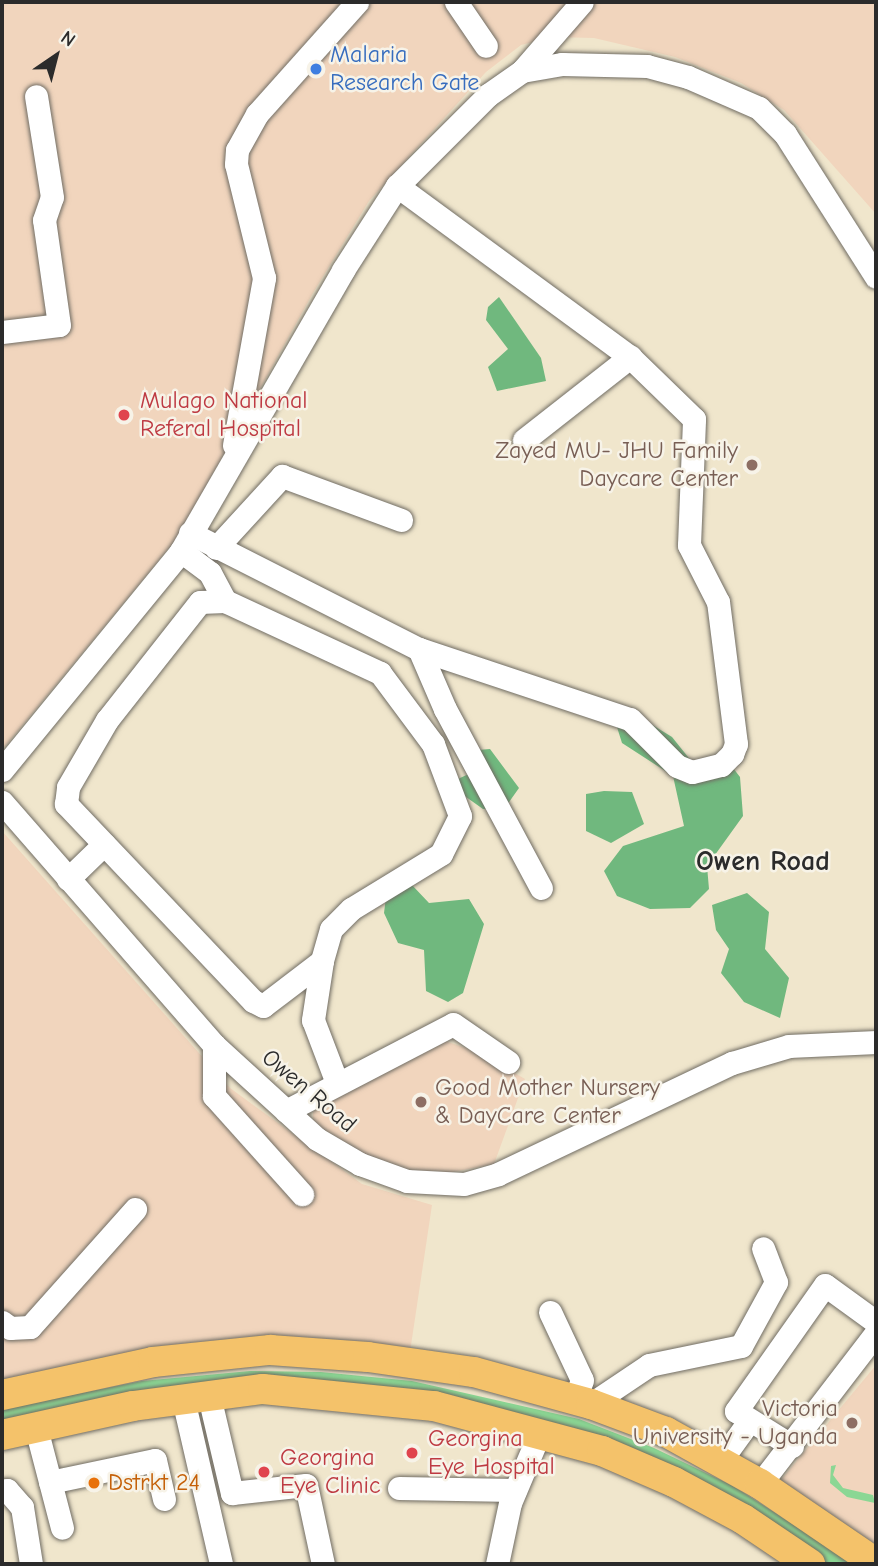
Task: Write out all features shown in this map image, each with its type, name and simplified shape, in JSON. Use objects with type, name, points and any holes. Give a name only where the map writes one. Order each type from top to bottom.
[{"type":"main road","points":[[2,1395],[121,1369],[270,1350],[356,1356],[474,1372],[583,1401],[666,1432],[761,1484],[876,1563]]},
{"type":"main road","points":[[121,1369],[133,1406]]},
{"type":"main road","points":[[2,1435],[133,1406],[263,1389],[349,1394],[434,1406],[540,1432],[602,1451],[674,1482],[743,1519],[810,1564]]},
{"type":"street","points":[[231,462],[264,278],[236,164],[237,150],[257,114],[357,2]]},
{"type":"street","points":[[456,2],[486,46]]},
{"type":"street","points":[[2,770],[185,542],[397,187],[488,95],[522,71],[582,2]]},
{"type":"street","points":[[522,71],[573,64],[647,66],[688,77],[759,108],[785,134],[871,251],[876,277]]},
{"type":"street","points":[[2,332],[59,325],[44,220],[52,197],[36,96]]},
{"type":"street","points":[[185,542],[216,548],[419,649],[630,719],[677,766],[692,772],[721,765],[732,754],[736,744],[718,603],[690,545],[694,419],[630,358],[397,187]]},
{"type":"street","points":[[524,440],[630,358]]},
{"type":"street","points":[[216,548],[282,477],[401,520]]},
{"type":"street","points":[[185,542],[210,573],[225,601]]},
{"type":"street","points":[[322,961],[270,1004],[253,1001],[66,804],[68,787],[107,720],[201,602],[225,601],[380,673],[433,744],[460,816],[441,854],[351,909],[331,929],[322,961],[313,1020],[337,1083]]},
{"type":"street","points":[[419,649],[444,709],[541,888]]},
{"type":"street","name":"Owen Road","points":[[2,802],[214,1045],[317,1139],[360,1164],[407,1181],[464,1184],[534,1158],[732,1063],[789,1046],[876,1042]]},
{"type":"street","points":[[68,879],[104,844]]},
{"type":"street","points":[[285,1111],[453,1024],[508,1062]]},
{"type":"street","points":[[214,1045],[214,1096],[302,1194]]},
{"type":"street","points":[[2,1322],[10,1328],[30,1327],[135,1209]]},
{"type":"street","points":[[550,1312],[582,1380],[583,1401],[649,1365],[741,1346],[776,1282],[763,1248]]},
{"type":"street","points":[[792,1446],[736,1411],[825,1286],[876,1322]]},
{"type":"street","points":[[761,1484],[876,1333]]},
{"type":"street","points":[[196,1397],[221,1564]]},
{"type":"street","points":[[196,1397],[232,1493],[306,1485],[323,1564]]},
{"type":"street","points":[[721,1460],[750,1419]]},
{"type":"street","points":[[36,1428],[62,1528]]},
{"type":"street","points":[[497,1564],[515,1490],[540,1432]]},
{"type":"street","points":[[50,1482],[155,1460],[164,1499]]},
{"type":"street","points":[[399,1488],[515,1490]]},
{"type":"street","points":[[2,1491],[22,1507],[32,1564]]},
{"type":"shaded area","name":"Mulago National Referal Hospital","points":[[2,2],[876,2],[876,214],[784,110],[741,83],[675,57],[594,38],[553,37],[521,45],[486,72],[369,201],[313,293],[178,537],[2,750]]},
{"type":"shaded area","points":[[2,831],[230,1088],[362,1184],[432,1205],[410,1352],[320,1342],[2,1390]]},
{"type":"shaded area","name":"Good Mother Nursery & DayCare Center","points":[[442,1040],[481,1053],[525,1079],[494,1164],[433,1176],[371,1162],[313,1123],[313,1112],[338,1092]]},
{"type":"shaded area","name":"Victoria University - Uganda","points":[[876,1365],[876,1546],[780,1481]]},
{"type":"green space","points":[[499,297],[541,358],[546,381],[497,391],[488,367],[508,349],[486,320],[488,307]]},
{"type":"green space","points":[[633,713],[672,737],[692,762],[723,755],[740,777],[743,816],[707,866],[709,889],[690,908],[650,909],[617,896],[604,871],[623,846],[684,826],[673,776],[622,743],[616,724]]},
{"type":"green space","points":[[490,749],[519,788],[504,809],[483,809],[459,792],[458,779],[477,770],[478,750]]},
{"type":"green space","points":[[604,791],[632,792],[644,824],[611,843],[586,831],[586,794]]},
{"type":"green space","points":[[411,884],[429,903],[469,899],[484,924],[463,993],[448,1002],[426,991],[424,950],[398,943],[384,913],[387,889]]},
{"type":"green space","points":[[747,893],[769,912],[765,949],[789,978],[780,1018],[744,1002],[721,973],[729,949],[716,930],[712,905]]},
{"type":"green space","points":[[250,1371],[321,1372],[412,1381],[579,1419],[654,1448],[733,1486],[855,1564],[826,1564],[760,1520],[406,1391],[2,1428],[2,1409],[142,1381]]},
{"type":"green space","points":[[836,1465],[833,1475],[843,1488],[873,1495],[875,1503],[847,1497],[830,1483],[831,1466]]},
{"type":"place","name":"Malaria Research Gate","points":[[316,69]]},
{"type":"place","name":"Mulago National Referal Hospital","points":[[124,415]]},
{"type":"place","name":"Zayed MU- JHU Family Daycare Center","points":[[752,465]]},
{"type":"place","name":"Good Mother Nursery & DayCare Center","points":[[421,1102]]},
{"type":"place","name":"Victoria University - Uganda","points":[[852,1423]]},
{"type":"place","name":"Georgina Eye Hospital","points":[[412,1453]]},
{"type":"place","name":"Georgina Eye Clinic","points":[[264,1472]]},
{"type":"place","name":"Dstrkt 24","points":[[94,1483]]},
{"type":"district","name":"Owen Road","points":[[763,861]]}]
